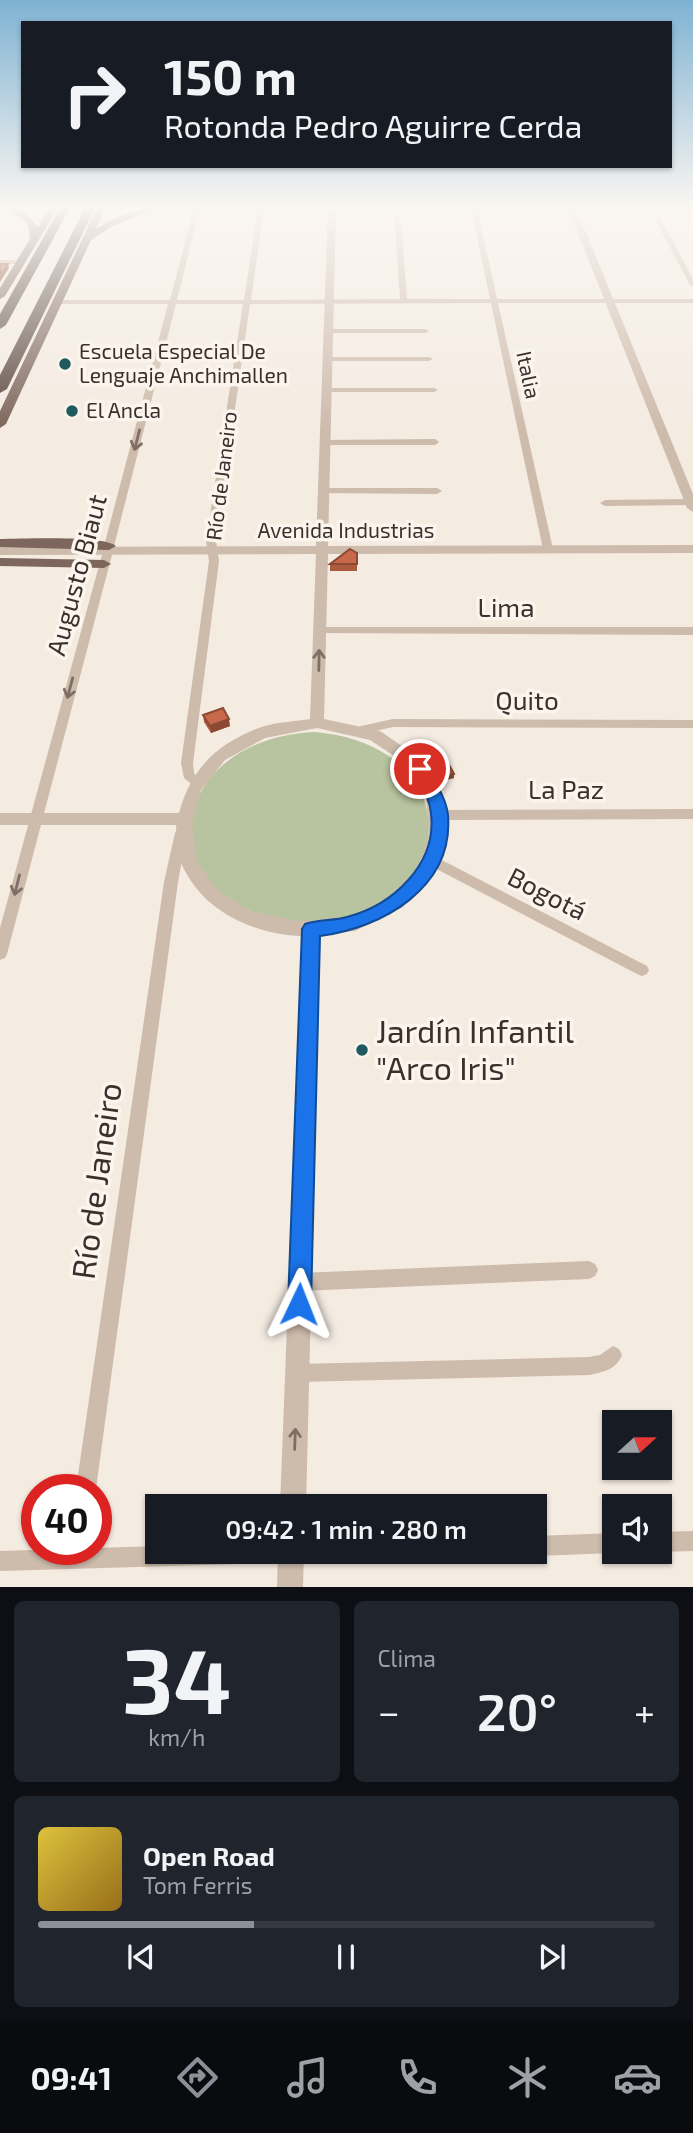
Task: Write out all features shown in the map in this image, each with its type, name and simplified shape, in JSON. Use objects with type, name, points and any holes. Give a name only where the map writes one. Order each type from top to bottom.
[{"type":"highway","points":[[0,310],[13,282]]},
{"type":"highway","points":[[0,325],[24,282]]},
{"type":"highway","points":[[0,392],[54,282]]},
{"type":"highway","points":[[0,392],[42,332]]},
{"type":"main road","points":[[0,424],[66,282]]},
{"type":"main road","points":[[0,543],[75,542],[107,554]]},
{"type":"main road","points":[[0,562],[107,554]]},
{"type":"street","name":"Augusto Biaut","points":[[0,954],[177,282]]},
{"type":"street","name":"Río de Janeiro","points":[[195,782],[188,775],[187,763],[214,561],[211,541],[249,282]]},
{"type":"street","points":[[317,723],[329,282]]},
{"type":"street","points":[[403,282],[404,302]]},
{"type":"street","name":"Italia","points":[[490,282],[548,549]]},
{"type":"street","points":[[601,282],[692,505],[605,503]]},
{"type":"street","points":[[56,302],[693,301]]},
{"type":"street","points":[[328,331],[425,331]]},
{"type":"street","points":[[327,359],[429,359]]},
{"type":"street","points":[[326,390],[434,390]]},
{"type":"street","points":[[324,443],[435,442]]},
{"type":"street","points":[[323,491],[437,491]]},
{"type":"street","name":"Avenida Industrias","points":[[0,551],[107,554],[321,550],[693,549]]},
{"type":"street","name":"Lima","points":[[319,631],[693,631]]},
{"type":"street","points":[[317,723],[362,730],[395,746],[420,769],[436,799],[440,815],[438,845],[421,878],[405,895],[379,913],[346,925],[311,929],[279,927],[246,916],[213,895],[188,862],[182,824],[195,782],[220,755],[253,735],[284,726],[317,723]]},
{"type":"street","name":"Quito","points":[[362,730],[393,723],[693,724]]},
{"type":"street","name":"La Paz","points":[[440,815],[693,814]]},
{"type":"street","points":[[0,819],[182,824]]},
{"type":"street","name":"Río de Janeiro","points":[[88,1474],[171,882],[182,824]]},
{"type":"street","name":"Bogotá","points":[[432,860],[642,970]]},
{"type":"street","points":[[171,882],[181,877],[197,877]]},
{"type":"street","points":[[293,1494],[311,929]]},
{"type":"street","points":[[300,1282],[589,1270]]},
{"type":"street","points":[[297,1373],[589,1366],[604,1363],[613,1355]]},
{"type":"street","points":[[672,1542],[693,1541]]},
{"type":"street","points":[[547,1546],[602,1544]]},
{"type":"street","points":[[112,1554],[145,1554]]},
{"type":"street","points":[[0,1561],[21,1559]]},
{"type":"street","points":[[290,1587],[291,1564]]},
{"type":"green space","points":[[315,732],[366,744],[401,766],[422,796],[429,829],[422,862],[401,890],[367,912],[320,922],[293,924],[241,907],[209,882],[193,851],[191,819],[204,787],[229,760],[266,741]]},
{"type":"building","points":[[350,549],[357,553],[357,564],[330,564]]},
{"type":"building","points":[[223,708],[229,719],[210,726],[203,715]]},
{"type":"building","points":[[448,763],[454,774],[441,778],[435,766]]},
{"type":"place","name":"Escuela Especial De Lenguaje Anchimallen","points":[[65,364]]},
{"type":"place","name":"El Ancla","points":[[72,411]]},
{"type":"place","name":"Jardín Infantil \"Arco Iris\"","points":[[362,1050]]},
{"type":"route","points":[[299,1304],[311,929],[346,925],[379,913],[405,895],[425,873],[438,845],[440,815],[430,784],[420,769]]}]
